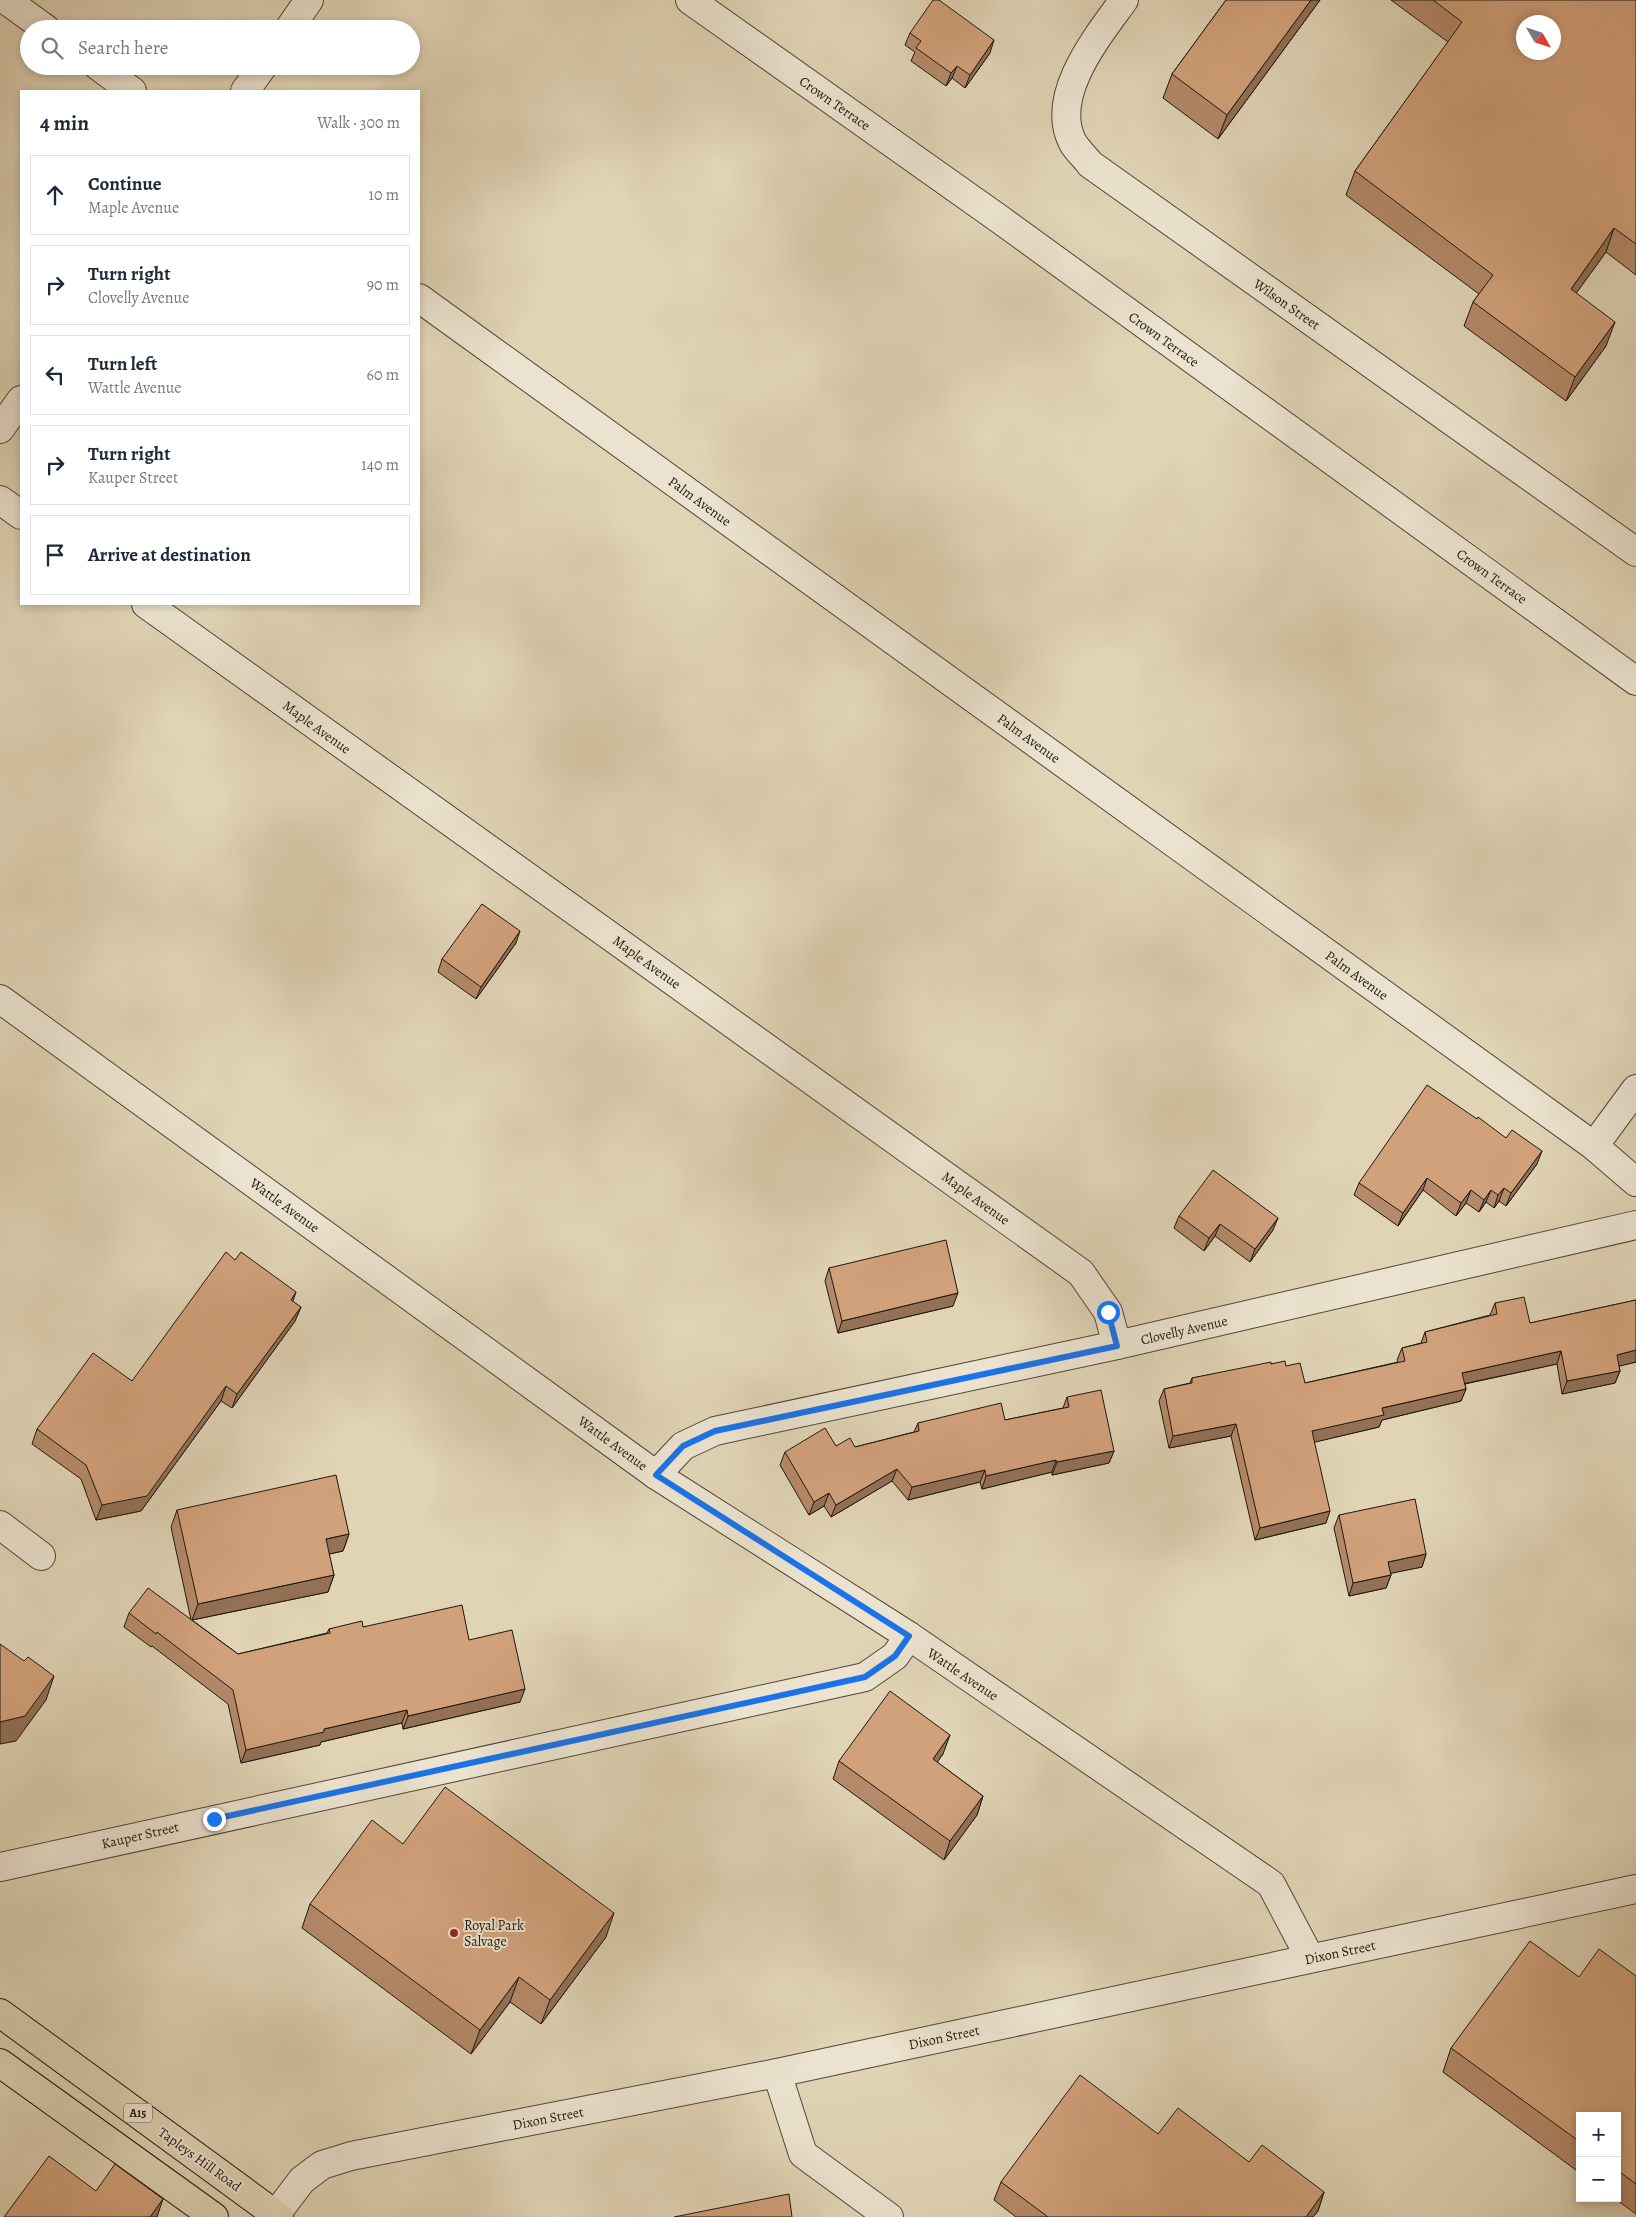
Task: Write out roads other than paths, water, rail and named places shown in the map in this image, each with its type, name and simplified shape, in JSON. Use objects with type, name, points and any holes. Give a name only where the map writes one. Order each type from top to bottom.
[{"type":"main road","name":"Tapleys Hill Road","points":[[0,2012],[276,2216]]},
{"type":"main road","points":[[0,2063],[214,2217]]},
{"type":"street","points":[[6,0],[34,20]]},
{"type":"street","points":[[295,20],[309,0]]},
{"type":"street","name":"Crown Terrace","points":[[690,0],[998,218],[1636,681]]},
{"type":"street","name":"Wilson Street","points":[[1124,0],[1087,51],[1070,87],[1066,116],[1072,142],[1090,164],[1636,552]]},
{"type":"street","points":[[110,75],[131,90]]},
{"type":"street","points":[[246,90],[257,75]]},
{"type":"street","name":"Palm Avenue","points":[[420,299],[1594,1146],[1636,1182]]},
{"type":"street","points":[[0,428],[20,401]]},
{"type":"street","points":[[0,500],[20,514]]},
{"type":"street","name":"Maple Avenue","points":[[147,605],[1082,1273],[1108,1312],[1117,1346]]},
{"type":"street","name":"Wattle Avenue","points":[[0,999],[656,1475],[909,1636],[1270,1884],[1310,1958]]},
{"type":"street","points":[[1594,1146],[1636,1088]]},
{"type":"street","name":"Clovelly Avenue","points":[[656,1475],[683,1446],[715,1431],[1117,1346],[1636,1225]]},
{"type":"street","points":[[0,1524],[41,1556]]},
{"type":"street","name":"Kauper Street","points":[[0,1867],[865,1677],[895,1656],[909,1636]]},
{"type":"street","name":"Dixon Street","points":[[276,2216],[302,2180],[322,2165],[351,2156],[777,2073],[1636,1889]]},
{"type":"street","points":[[777,2073],[803,2154],[889,2217]]},
{"type":"place","name":"Royal Park Salvage","points":[[454,1933]]}]
